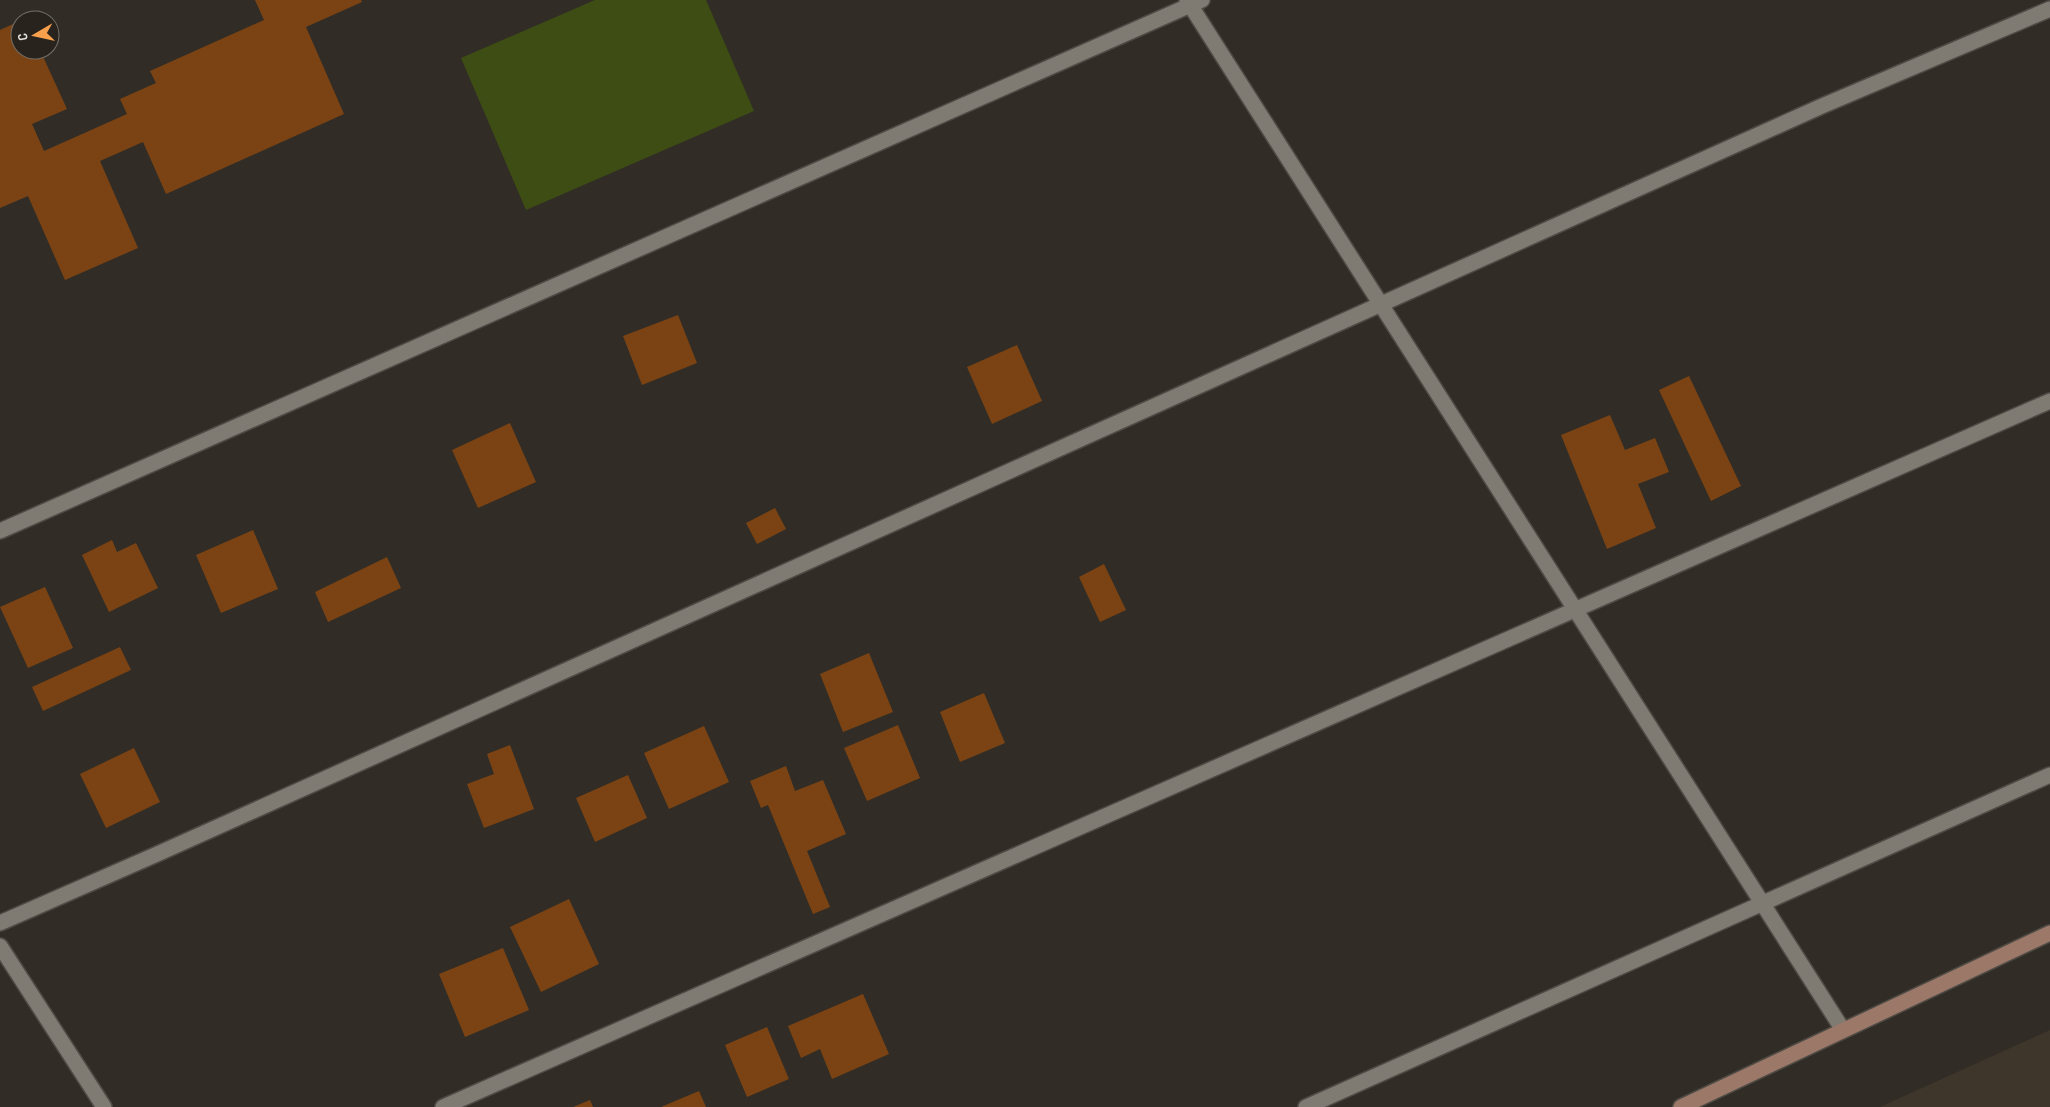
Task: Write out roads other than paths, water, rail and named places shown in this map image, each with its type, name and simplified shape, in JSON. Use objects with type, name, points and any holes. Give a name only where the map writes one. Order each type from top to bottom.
[{"type":"street","points":[[0,531],[1193,2],[1381,304],[1843,1030]]},
{"type":"street","points":[[0,923],[1822,106],[2050,9]]},
{"type":"street","points":[[443,1107],[2050,401]]},
{"type":"street","points":[[1306,1107],[2050,774]]},
{"type":"street","points":[[1681,1107],[2050,933]]},
{"type":"street","points":[[0,946],[104,1107]]}]
